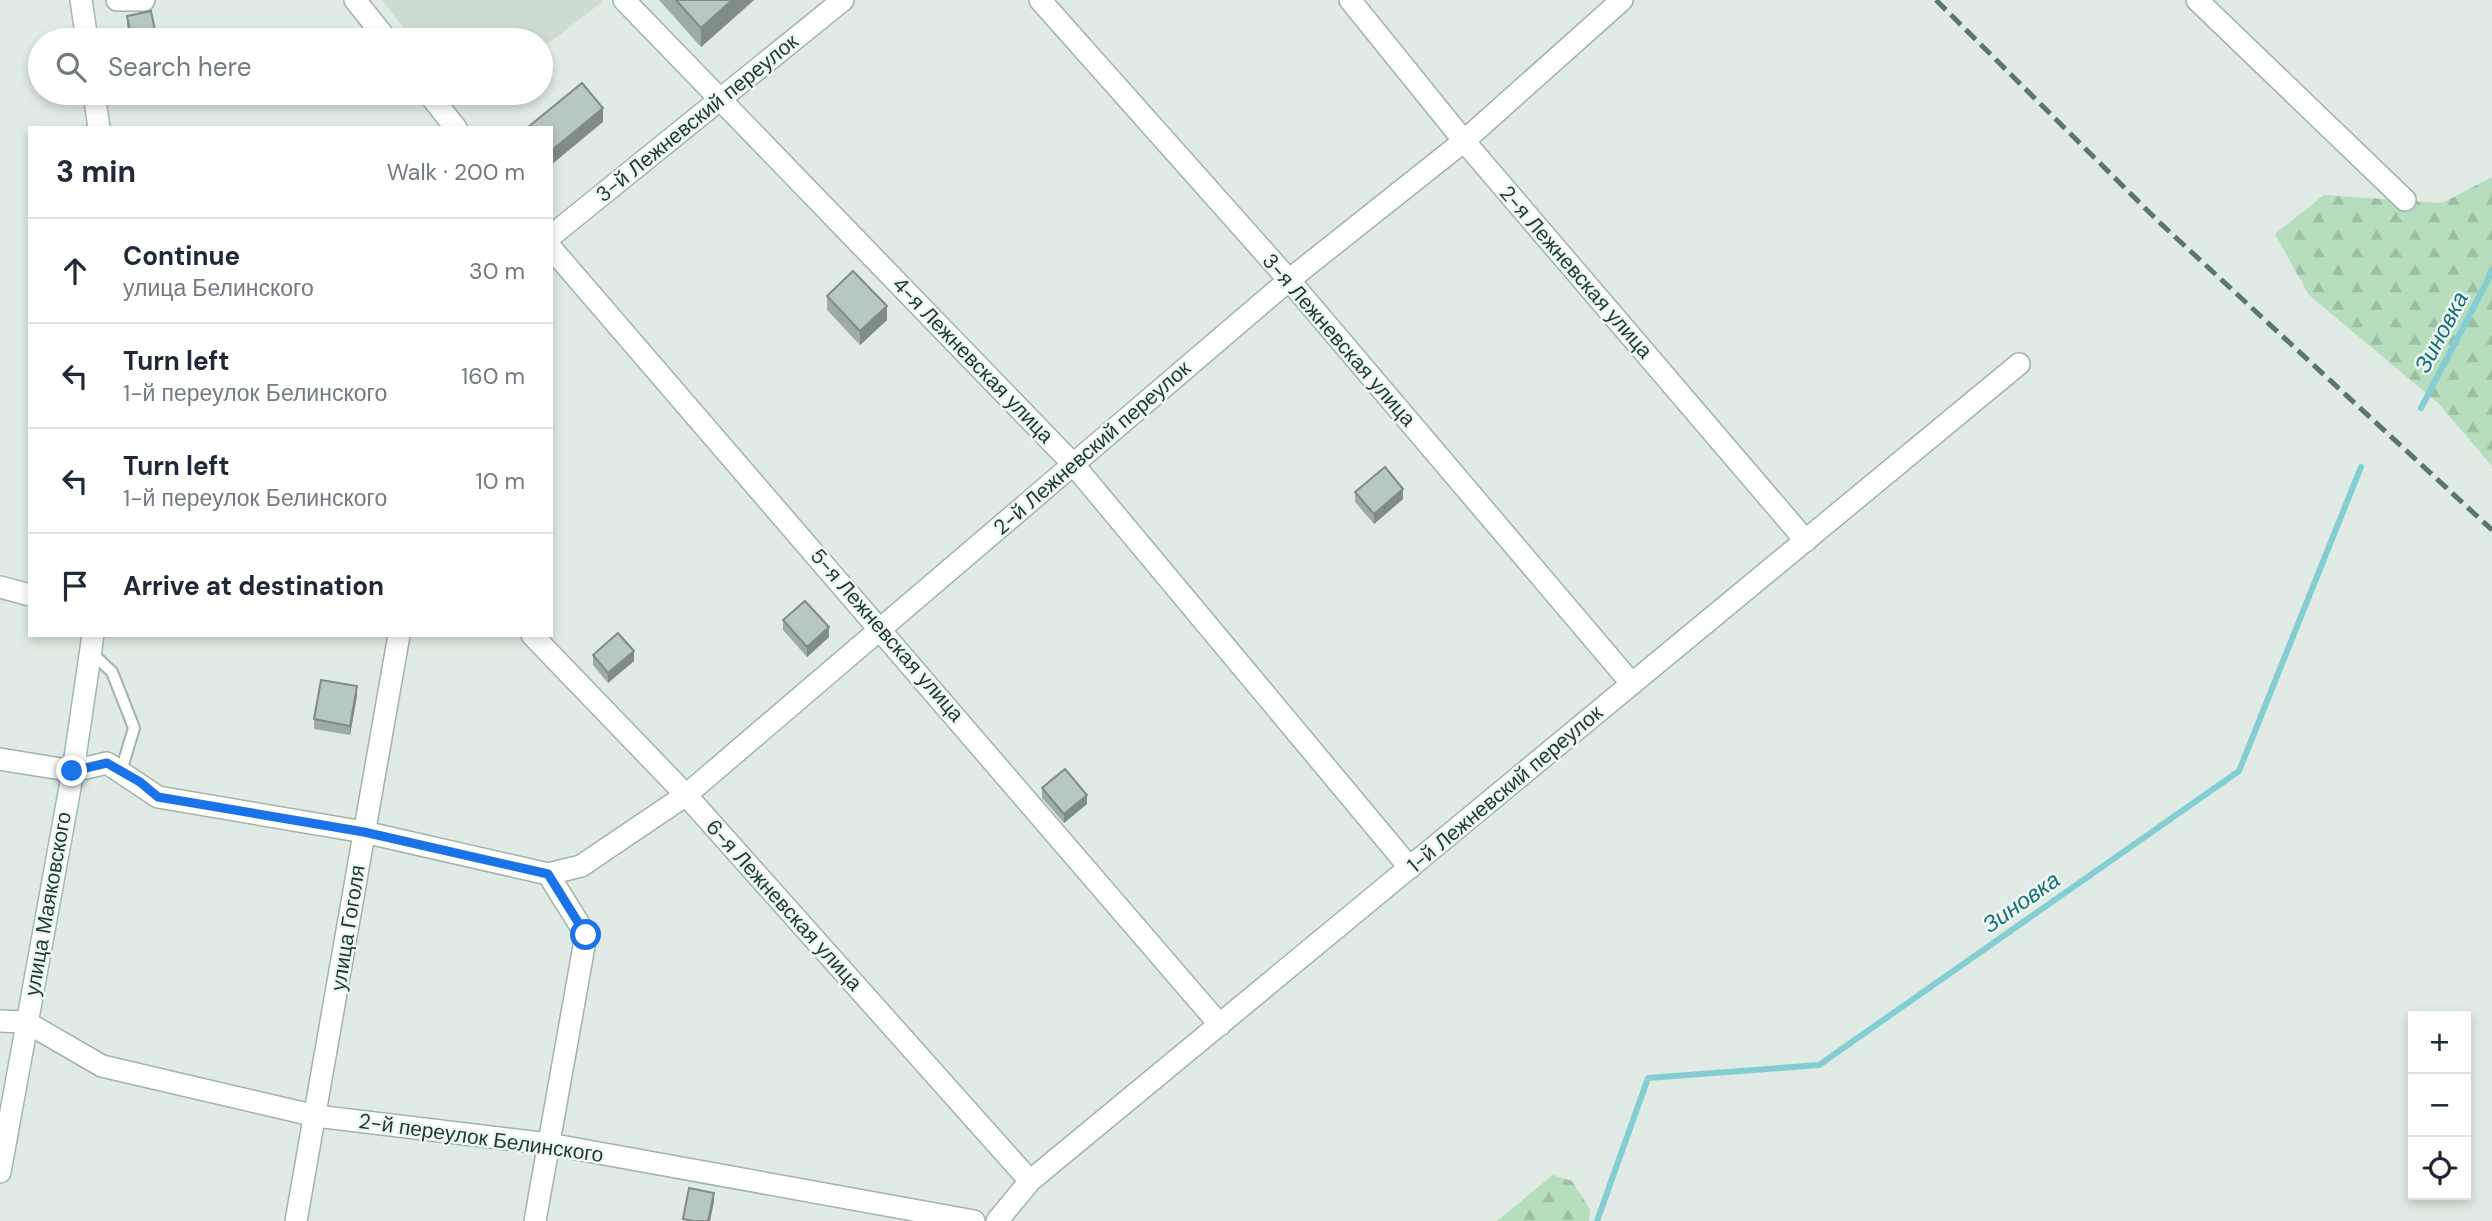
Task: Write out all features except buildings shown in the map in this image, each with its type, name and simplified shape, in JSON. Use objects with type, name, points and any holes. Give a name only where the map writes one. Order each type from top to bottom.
[{"type":"street","points":[[81,0],[85,28]]},
{"type":"street","points":[[117,0],[144,0]]},
{"type":"street","points":[[355,0],[377,28]]},
{"type":"street","name":"4-я Лежневская улица","points":[[624,0],[1073,464],[1410,868]]},
{"type":"street","name":"3-й Лежневский переулок","points":[[553,234],[843,0]]},
{"type":"street","name":"3-я Лежневская улица","points":[[1040,0],[1289,280],[1632,684]]},
{"type":"street","name":"2-я Лежневская улица","points":[[1350,0],[1464,141],[1806,541]]},
{"type":"street","name":"2-й Лежневский переулок","points":[[548,874],[581,866],[686,795],[1289,280],[1464,141],[1622,0]]},
{"type":"street","points":[[2197,0],[2405,200]]},
{"type":"street","points":[[96,105],[99,126]]},
{"type":"street","points":[[438,105],[454,126]]},
{"type":"street","name":"5-я Лежневская улица","points":[[553,249],[1220,1025]]},
{"type":"street","name":"1-й Лежневский переулок","points":[[997,1221],[1030,1181],[2019,364]]},
{"type":"street","points":[[0,587],[28,594]]},
{"type":"street","name":"улица Гоголя","points":[[296,1221],[399,637]]},
{"type":"street","name":"6-я Лежневская улица","points":[[534,637],[686,795],[1030,1181]]},
{"type":"street","name":"улица Маяковского","points":[[0,1172],[72,771],[92,643]]},
{"type":"street","points":[[0,759],[72,771],[107,763],[158,797],[364,832],[548,874],[586,935],[536,1221]]},
{"type":"street","name":"2-й переулок Белинского","points":[[0,1021],[26,1022],[102,1066],[316,1116],[549,1144],[974,1221]]},
{"type":"lane","points":[[92,643],[112,672],[134,728],[121,771]]},
{"type":"shaded area","points":[[382,0],[602,2],[553,40],[553,28],[404,28]]},
{"type":"green space","points":[[2492,177],[2492,466],[2438,403],[2309,295],[2275,234],[2324,195],[2442,203]]},
{"type":"green space","points":[[1553,1175],[1572,1181],[1590,1209],[1589,1221],[1497,1221]]},
{"type":"waterway","name":"Зиновка","points":[[2421,408],[2492,272]]},
{"type":"waterway","name":"Зиновка","points":[[1597,1221],[1648,1078],[1819,1065],[2239,771],[2361,467]]},
{"type":"railway","points":[[1936,0],[2159,222],[2492,530]]},
{"type":"route","points":[[72,771],[107,763],[140,782],[158,797],[364,832],[548,874],[586,935]]}]
